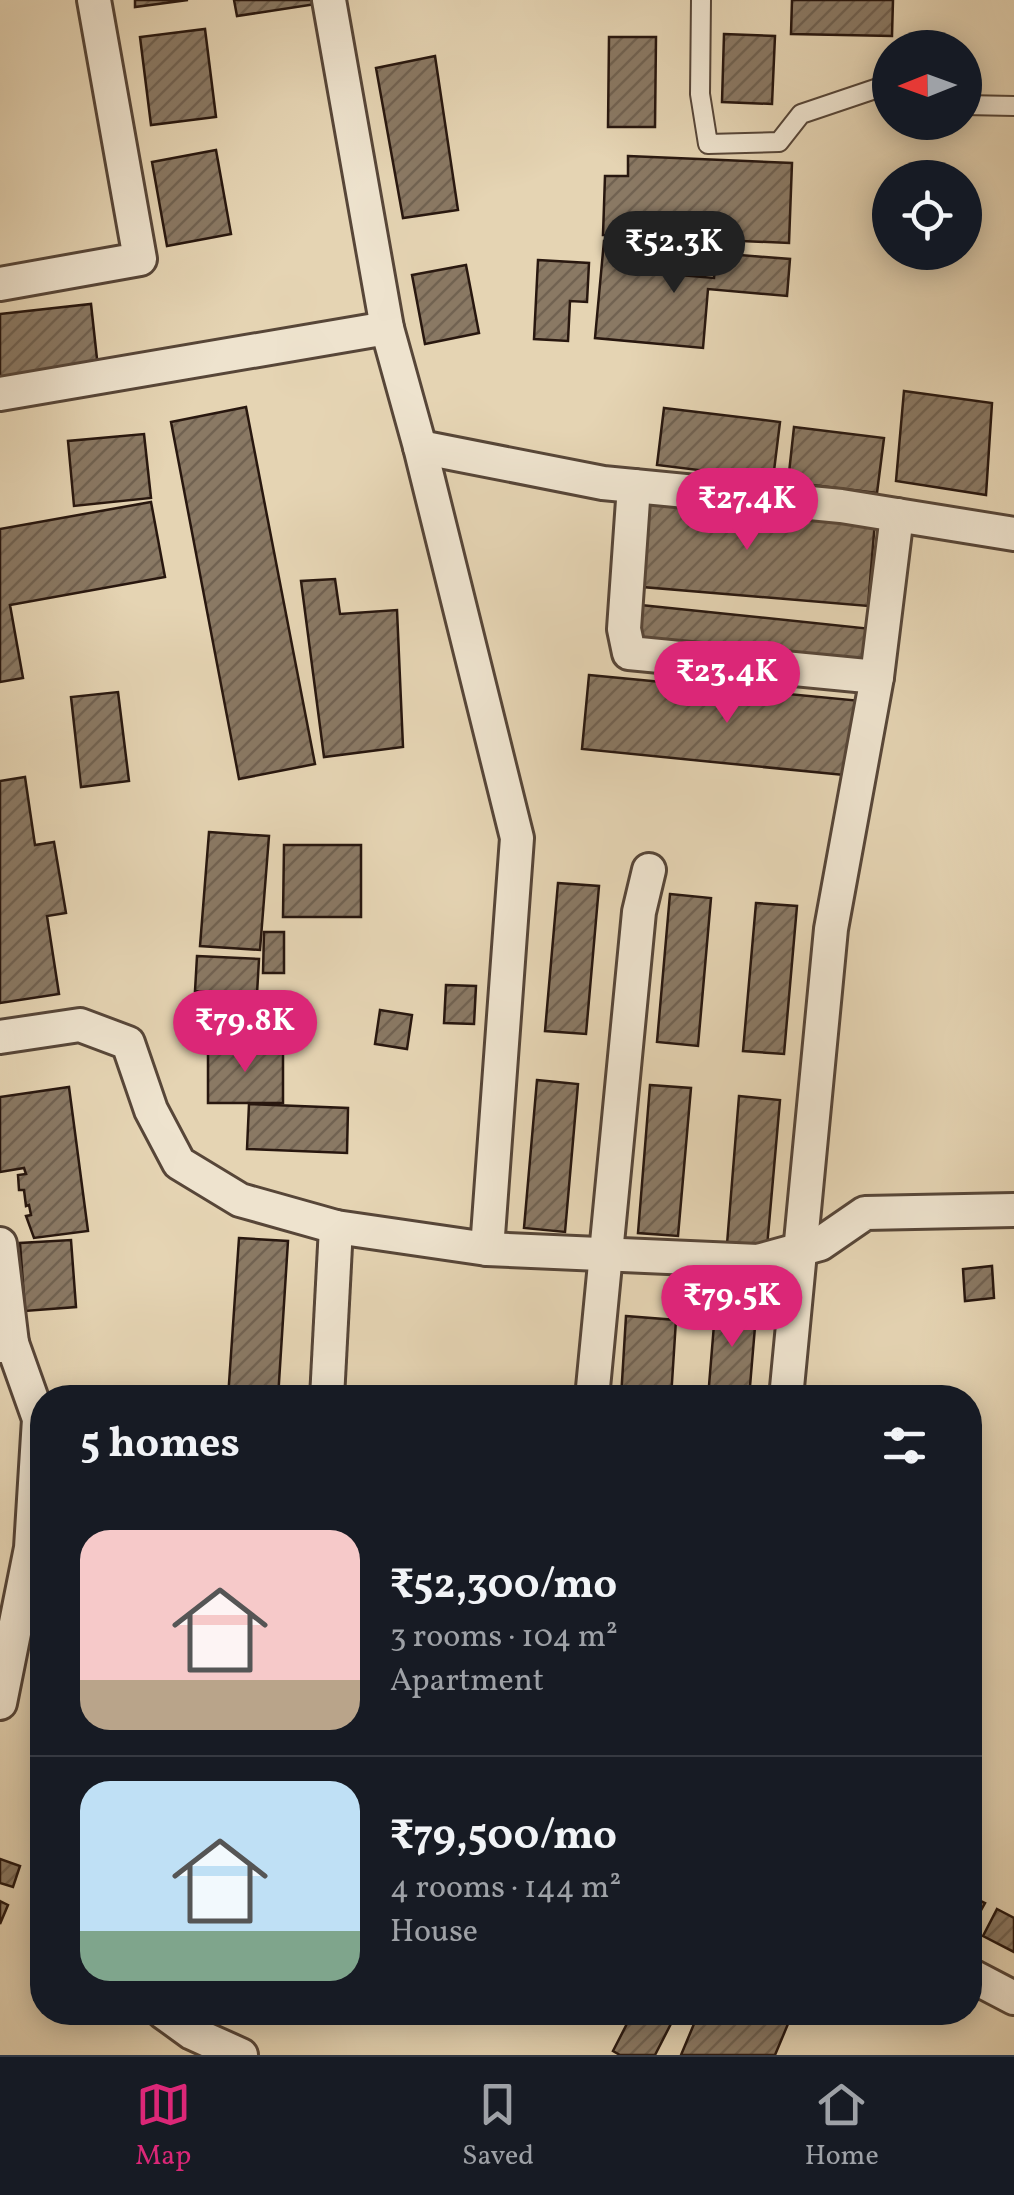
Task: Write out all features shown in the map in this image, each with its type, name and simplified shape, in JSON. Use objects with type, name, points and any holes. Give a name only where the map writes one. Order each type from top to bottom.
[{"type":"street","points":[[0,284],[140,259],[94,0]]},
{"type":"street","points":[[329,0],[387,328],[517,838],[486,1250]]},
{"type":"street","points":[[0,394],[387,328]]},
{"type":"street","points":[[420,447],[603,483],[841,506],[1014,534]]},
{"type":"street","points":[[634,486],[624,629],[630,652],[877,677]]},
{"type":"street","points":[[787,1385],[831,929],[877,677],[897,515]]},
{"type":"street","points":[[593,1385],[639,912],[649,870]]},
{"type":"street","points":[[0,1037],[80,1025],[128,1043],[152,1110],[179,1163],[240,1200],[336,1227],[486,1250],[758,1261],[820,1244],[865,1213],[1014,1210]]},
{"type":"street","points":[[329,1385],[336,1227]]},
{"type":"street","points":[[0,1244],[6,1344],[30,1400]]},
{"type":"street","points":[[0,1703],[30,1548]]},
{"type":"street","points":[[982,1981],[1014,1998]]},
{"type":"street","points":[[180,2025],[240,2055]]},
{"type":"lane","points":[[701,0],[700,94],[708,144],[778,142],[801,114],[872,90]]},
{"type":"lane","points":[[982,105],[1014,106]]},
{"type":"building","points":[[135,0],[188,0],[135,7]]},
{"type":"building","points":[[234,0],[315,0],[316,4],[237,16]]},
{"type":"building","points":[[792,0],[893,0],[892,30],[872,30],[872,36],[791,34]]},
{"type":"building","points":[[205,29],[216,117],[151,125],[140,37]]},
{"type":"building","points":[[724,34],[775,36],[772,104],[722,102]]},
{"type":"building","points":[[609,37],[656,37],[655,127],[608,127]]},
{"type":"building","points":[[435,56],[458,210],[403,218],[376,68]]},
{"type":"building","points":[[216,150],[231,234],[167,246],[152,162]]},
{"type":"building","points":[[628,156],[792,163],[789,243],[603,235],[605,176],[628,176]]},
{"type":"building","points":[[604,241],[635,244],[633,271],[714,278],[716,253],[790,259],[787,296],[708,289],[703,348],[595,338]]},
{"type":"building","points":[[538,260],[589,263],[587,302],[570,301],[568,341],[534,339]]},
{"type":"building","points":[[466,265],[479,333],[425,344],[412,275]]},
{"type":"building","points":[[91,304],[98,368],[0,378],[0,314]]},
{"type":"building","points":[[904,391],[992,403],[986,495],[896,481]]},
{"type":"building","points":[[246,407],[315,764],[239,779],[171,422]]},
{"type":"building","points":[[664,408],[780,422],[773,479],[657,465]]},
{"type":"building","points":[[794,427],[884,438],[877,493],[788,482]]},
{"type":"building","points":[[144,434],[151,498],[74,506],[68,441]]},
{"type":"building","points":[[626,500],[875,521],[868,606],[619,585]]},
{"type":"building","points":[[151,502],[165,577],[10,605],[23,678],[0,682],[0,529]]},
{"type":"building","points":[[335,579],[340,614],[397,610],[403,747],[324,757],[301,581]]},
{"type":"building","points":[[631,604],[872,629],[866,688],[624,662]]},
{"type":"building","points":[[589,675],[872,702],[864,777],[582,749]]},
{"type":"building","points":[[118,692],[129,781],[81,787],[71,697]]},
{"type":"building","points":[[25,777],[35,845],[54,842],[66,913],[47,916],[59,994],[0,1003],[0,781]]},
{"type":"building","points":[[209,832],[269,836],[260,950],[200,946]]},
{"type":"building","points":[[284,845],[361,845],[361,917],[283,917]]},
{"type":"building","points":[[558,883],[599,886],[586,1034],[545,1031]]},
{"type":"building","points":[[670,894],[711,898],[698,1046],[657,1042]]},
{"type":"building","points":[[756,903],[797,906],[784,1054],[743,1051]]},
{"type":"building","points":[[264,932],[284,932],[284,973],[263,973]]},
{"type":"building","points":[[197,956],[259,959],[257,994],[195,991]]},
{"type":"building","points":[[446,985],[476,986],[474,1024],[444,1023]]},
{"type":"building","points":[[205,998],[288,999],[288,1042],[205,1041]]},
{"type":"building","points":[[380,1010],[412,1015],[407,1049],[375,1044]]},
{"type":"building","points":[[208,1046],[283,1047],[283,1103],[208,1103]]},
{"type":"building","points":[[537,1080],[578,1084],[565,1232],[524,1228]]},
{"type":"building","points":[[650,1085],[691,1088],[678,1236],[638,1233]]},
{"type":"building","points":[[69,1087],[88,1231],[34,1238],[26,1216],[31,1215],[29,1205],[26,1206],[24,1190],[19,1190],[18,1175],[26,1174],[24,1168],[0,1172],[0,1097]]},
{"type":"building","points":[[739,1096],[780,1100],[767,1247],[727,1244]]},
{"type":"building","points":[[249,1104],[348,1108],[347,1153],[247,1149]]},
{"type":"building","points":[[239,1238],[288,1241],[279,1385],[229,1385]]},
{"type":"building","points":[[71,1240],[76,1307],[25,1311],[20,1243]]},
{"type":"building","points":[[992,1266],[994,1298],[965,1301],[963,1269]]},
{"type":"building","points":[[716,1300],[757,1303],[750,1385],[709,1385]]},
{"type":"building","points":[[626,1316],[676,1320],[672,1385],[622,1385]]},
{"type":"building","points":[[0,1859],[20,1866],[13,1887],[0,1883]]},
{"type":"building","points":[[0,1901],[8,1905],[0,1924]]},
{"type":"building","points":[[997,1909],[1014,1918],[1014,1952],[983,1936]]},
{"type":"building","points":[[626,2025],[670,2025],[655,2055],[620,2055],[613,2051]]},
{"type":"building","points":[[694,2025],[788,2025],[775,2055],[681,2055]]}]
